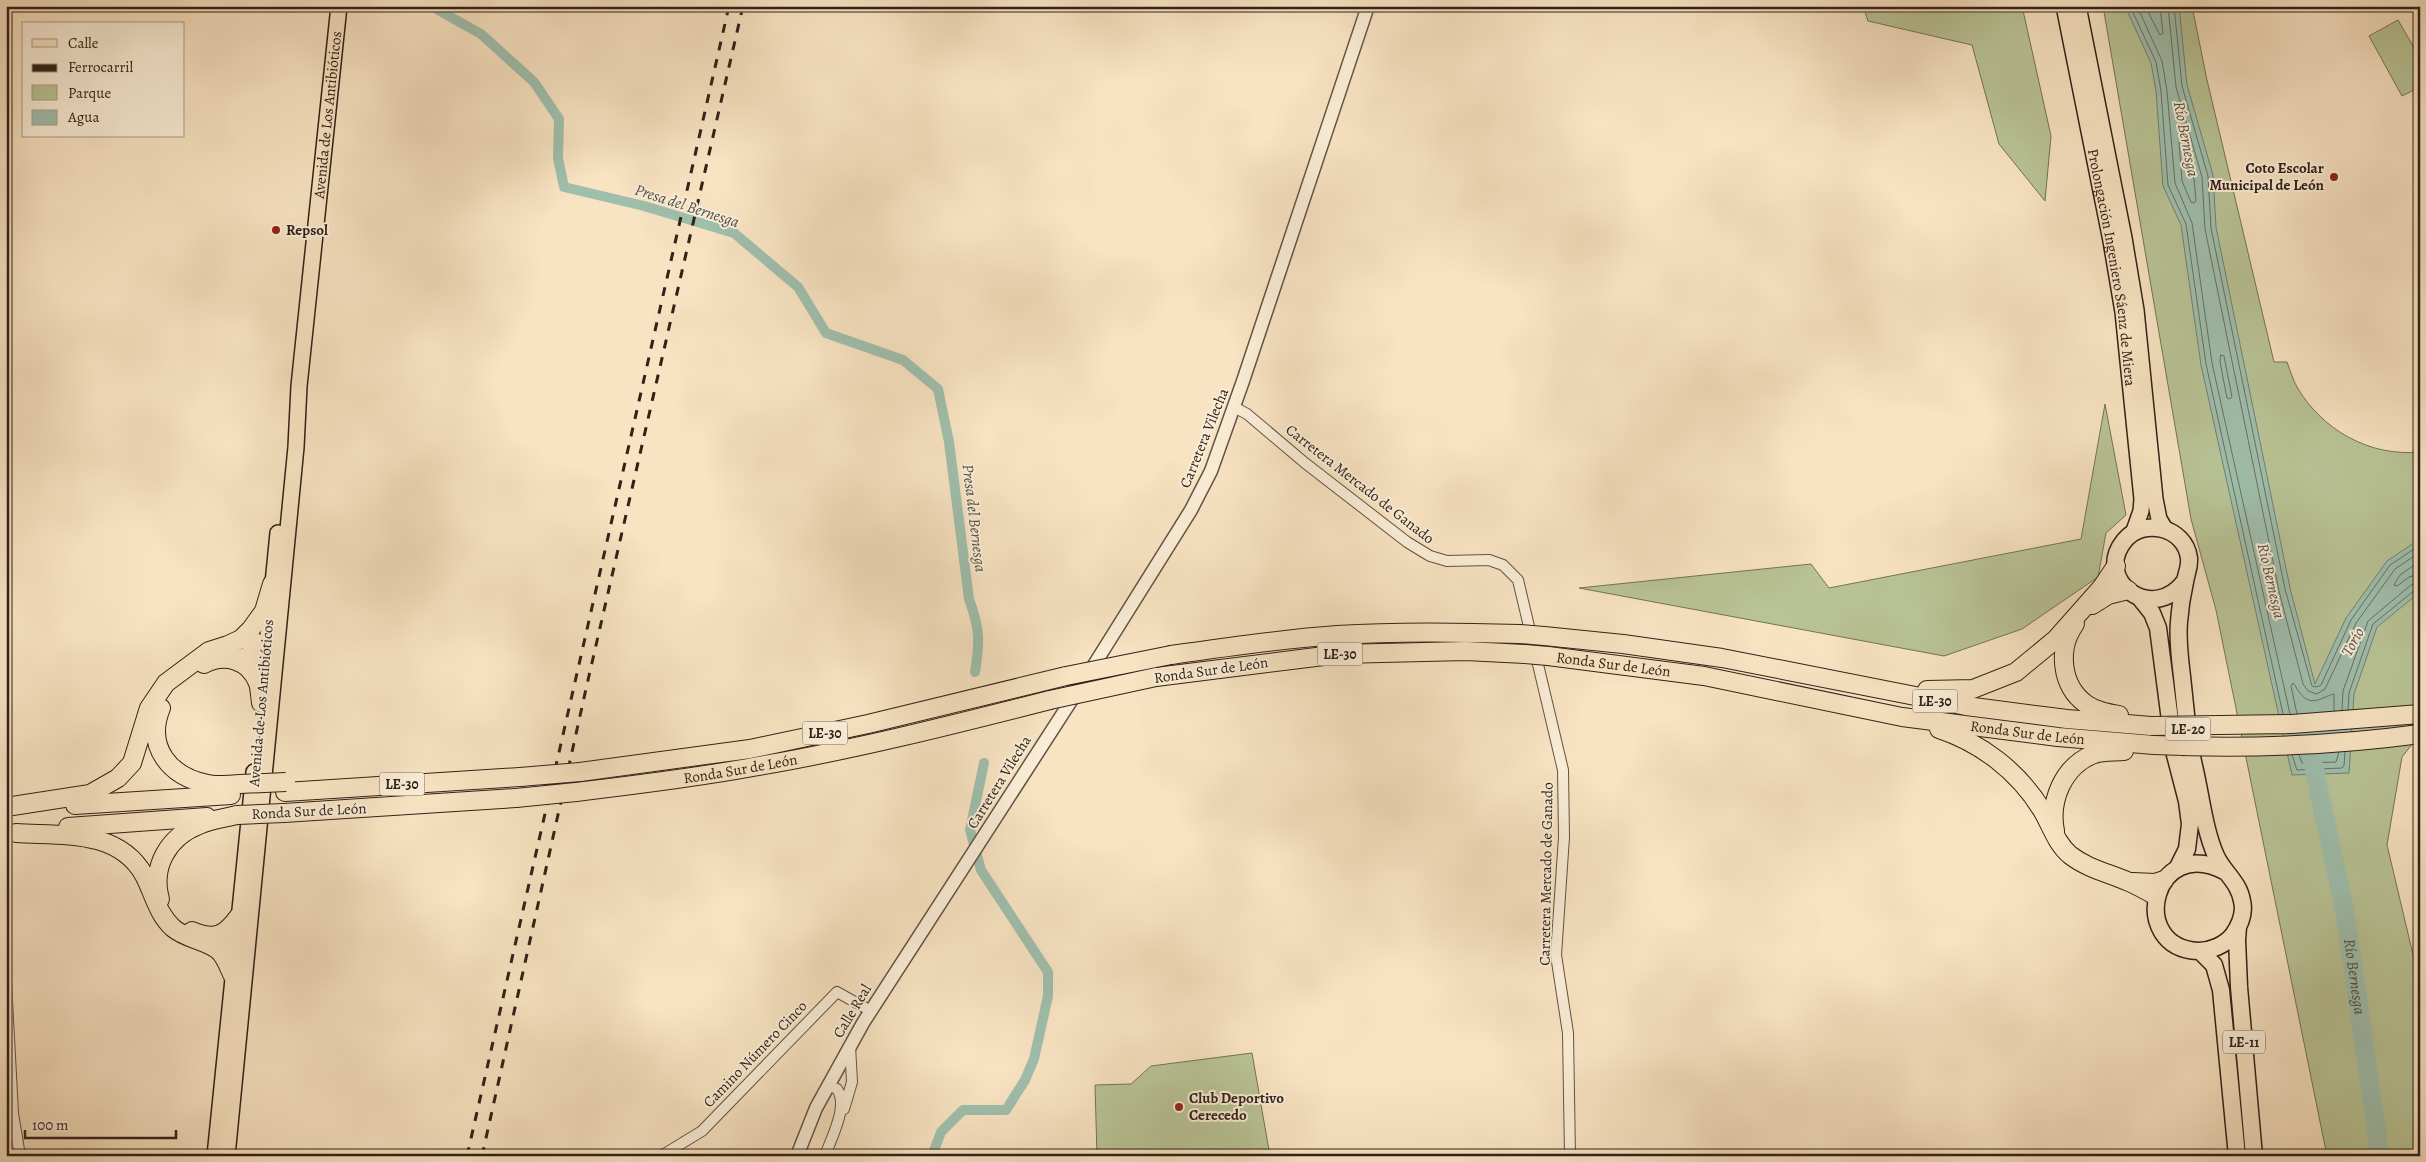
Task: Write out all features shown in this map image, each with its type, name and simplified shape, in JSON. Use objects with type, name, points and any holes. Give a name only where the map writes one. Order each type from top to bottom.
[{"type":"highway","points":[[1722,658],[1776,662],[1919,690],[1949,691],[1973,689],[2016,672],[2042,652],[2102,587],[2116,566],[2121,546],[2134,531],[2145,527],[2165,529],[2177,536],[2184,546],[2188,557],[2185,581],[2170,595],[2150,600],[2120,590],[2101,598],[2078,619],[2067,640],[2064,667],[2070,684],[2086,704],[2103,712],[2151,722]]},
{"type":"highway","points":[[2116,566],[2117,574],[2134,594]]},
{"type":"highway","name":"LE-20","points":[[2185,581],[2179,622],[2179,645],[2188,734],[2210,838],[2216,856],[2226,872]]},
{"type":"highway","points":[[6,807],[90,794],[118,778],[132,763],[149,708],[166,684],[209,650],[228,645],[240,639],[251,629],[264,611],[272,584]]},
{"type":"highway","name":"LE-20","points":[[2134,594],[2152,613],[2158,628],[2174,751],[2187,801],[2190,835],[2187,849],[2171,874]]},
{"type":"highway","name":"Ronda Sur de León","points":[[6,812],[239,790],[286,787],[305,790],[580,772],[750,749],[868,724],[1066,676],[1171,655],[1254,643],[1338,635],[1466,632],[1520,634],[1623,644],[1722,658],[1966,706],[2067,719],[2198,725],[2292,724],[2420,714]]},
{"type":"highway","points":[[240,639],[250,640],[266,647]]},
{"type":"highway","points":[[236,660],[259,652],[266,647]]},
{"type":"highway","name":"Ronda Sur de León","points":[[11,834],[55,827],[516,798],[670,781],[755,767],[871,744],[1050,700],[1156,677],[1340,654],[1466,652],[1548,656],[1704,676],[1902,718],[2049,736],[2154,745],[2207,748],[2308,746],[2420,734]]},
{"type":"highway","points":[[239,790],[188,779],[169,767],[159,749],[155,728],[167,695],[183,678],[206,662],[223,658],[236,660],[250,670],[258,683],[261,703]]},
{"type":"highway","points":[[1902,718],[1969,742],[2015,774],[2042,810],[2057,838],[2069,854],[2096,870],[2128,882],[2156,896]]},
{"type":"highway","points":[[2057,838],[2053,811],[2058,791],[2065,776],[2093,754],[2140,749],[2154,745]]},
{"type":"highway","points":[[233,976],[218,943],[208,936],[193,932],[172,918],[159,899],[156,880],[160,859],[176,838],[199,824],[237,815]]},
{"type":"highway","points":[[11,834],[85,836],[117,848],[134,861],[144,876],[162,916],[176,930],[218,943],[228,939],[236,947]]},
{"type":"highway","points":[[2128,882],[2155,883],[2189,864],[2202,863],[2226,872]]},
{"type":"highway","name":"LE-11","points":[[2226,872],[2234,880],[2243,903],[2237,940],[2239,988],[2254,1156]]},
{"type":"highway","points":[[2171,874],[2156,896],[2155,908],[2161,930],[2170,940],[2182,948],[2200,951],[2222,944],[2238,927]]},
{"type":"highway","points":[[218,943],[239,916]]},
{"type":"highway","name":"LE-11","points":[[2200,951],[2214,965],[2221,990],[2237,1156]]},
{"type":"main road","name":"Avenida de Los Antibióticos","points":[[226,1156],[287,543],[296,447],[298,401],[339,6]]},
{"type":"main road","name":"Prolongación Ingeniero Sáenz de Miera","points":[[2064,6],[2111,241],[2123,312],[2142,499],[2141,511],[2134,531]]},
{"type":"main road","name":"Prolongación Ingeniero Sáenz de Miera","points":[[2078,6],[2126,247],[2143,372],[2155,499],[2159,519],[2165,529]]},
{"type":"main road","name":"Avenida de Los Antibióticos","points":[[215,1156],[272,584],[298,401]]},
{"type":"main road","points":[[267,752],[265,720],[270,655],[266,647],[273,635],[280,574],[287,543]]},
{"type":"main road","points":[[232,1106],[229,1080],[239,965],[236,947],[242,933],[254,832],[262,800]]},
{"type":"street","name":"Carretera Vilecha","points":[[949,890],[1191,510],[1211,471],[1368,6]]},
{"type":"street","name":"Carretera Mercado de Ganado","points":[[1234,407],[1253,419],[1305,463],[1406,542],[1430,556],[1447,561],[1489,560],[1503,565],[1518,580],[1563,770],[1564,837],[1556,955],[1568,1033],[1570,1156]]},
{"type":"street","name":"Calle Real","points":[[797,1156],[816,1108],[836,1070],[871,1011],[949,890]]},
{"type":"street","points":[[6,981],[13,1113],[20,1156]]},
{"type":"street","name":"Camino Número Cinco","points":[[661,1156],[702,1131],[837,992],[871,1011]]},
{"type":"street","points":[[838,1118],[843,1111],[852,1082],[850,1046]]},
{"type":"street","points":[[836,1070],[852,1082]]},
{"type":"street","points":[[825,1156],[838,1118],[841,1097],[834,1086],[828,1085]]},
{"type":"green space","points":[[1863,6],[2022,6],[2051,136],[2045,201],[1999,144],[1972,45],[1868,21]]},
{"type":"green space","points":[[2103,6],[2192,6],[2207,80],[2274,362],[2287,362],[2296,384],[2307,402],[2334,428],[2349,438],[2383,450],[2420,452],[2420,734],[2402,757],[2387,845],[2420,984],[2420,1156],[2327,1156],[2216,610],[2191,519]]},
{"type":"green space","points":[[2398,20],[2420,58],[2420,87],[2402,96],[2369,36]]},
{"type":"green space","points":[[2105,404],[2126,515],[2106,533],[2098,577],[2022,629],[1944,656],[1579,588],[1811,564],[1829,588],[2081,539]]},
{"type":"green space","name":"Club Deportivo Cerecedo","points":[[1252,1053],[1270,1156],[1097,1156],[1095,1085],[1131,1084],[1151,1066]]},
{"type":"water","name":"Torío","points":[[2125,6],[2179,6],[2187,85],[2213,175],[2216,227],[2290,588],[2315,684],[2346,618],[2387,561],[2420,539],[2420,592],[2377,627],[2354,694],[2349,773],[2292,775],[2201,365],[2181,225],[2163,186],[2156,91],[2151,63]]},
{"type":"waterway","name":"Presa del Bernesga","points":[[286,6],[293,8],[298,6]]},
{"type":"waterway","name":"Presa del Bernesga","points":[[431,6],[481,34],[534,82],[559,119],[558,158],[564,187],[644,206],[734,233],[798,287],[826,333],[903,360],[938,389],[949,442],[969,599],[977,627],[978,652],[975,672]]},
{"type":"waterway","name":"Río Bernesga","points":[[2310,749],[2345,912],[2380,1156]]},
{"type":"waterway","name":"Presa del Bernesga","points":[[932,1156],[941,1132],[963,1110],[1006,1110],[1025,1080],[1034,1059],[1048,996],[1048,972],[981,870],[970,830],[984,763]]},
{"type":"railway","points":[[467,1156],[729,6]]},
{"type":"railway","points":[[482,1156],[588,680],[743,6]]},
{"type":"place","name":"Coto Escolar Municipal de León","points":[[2334,177]]},
{"type":"place","name":"Repsol","points":[[276,230]]},
{"type":"place","name":"Club Deportivo Cerecedo","points":[[1179,1107]]}]
